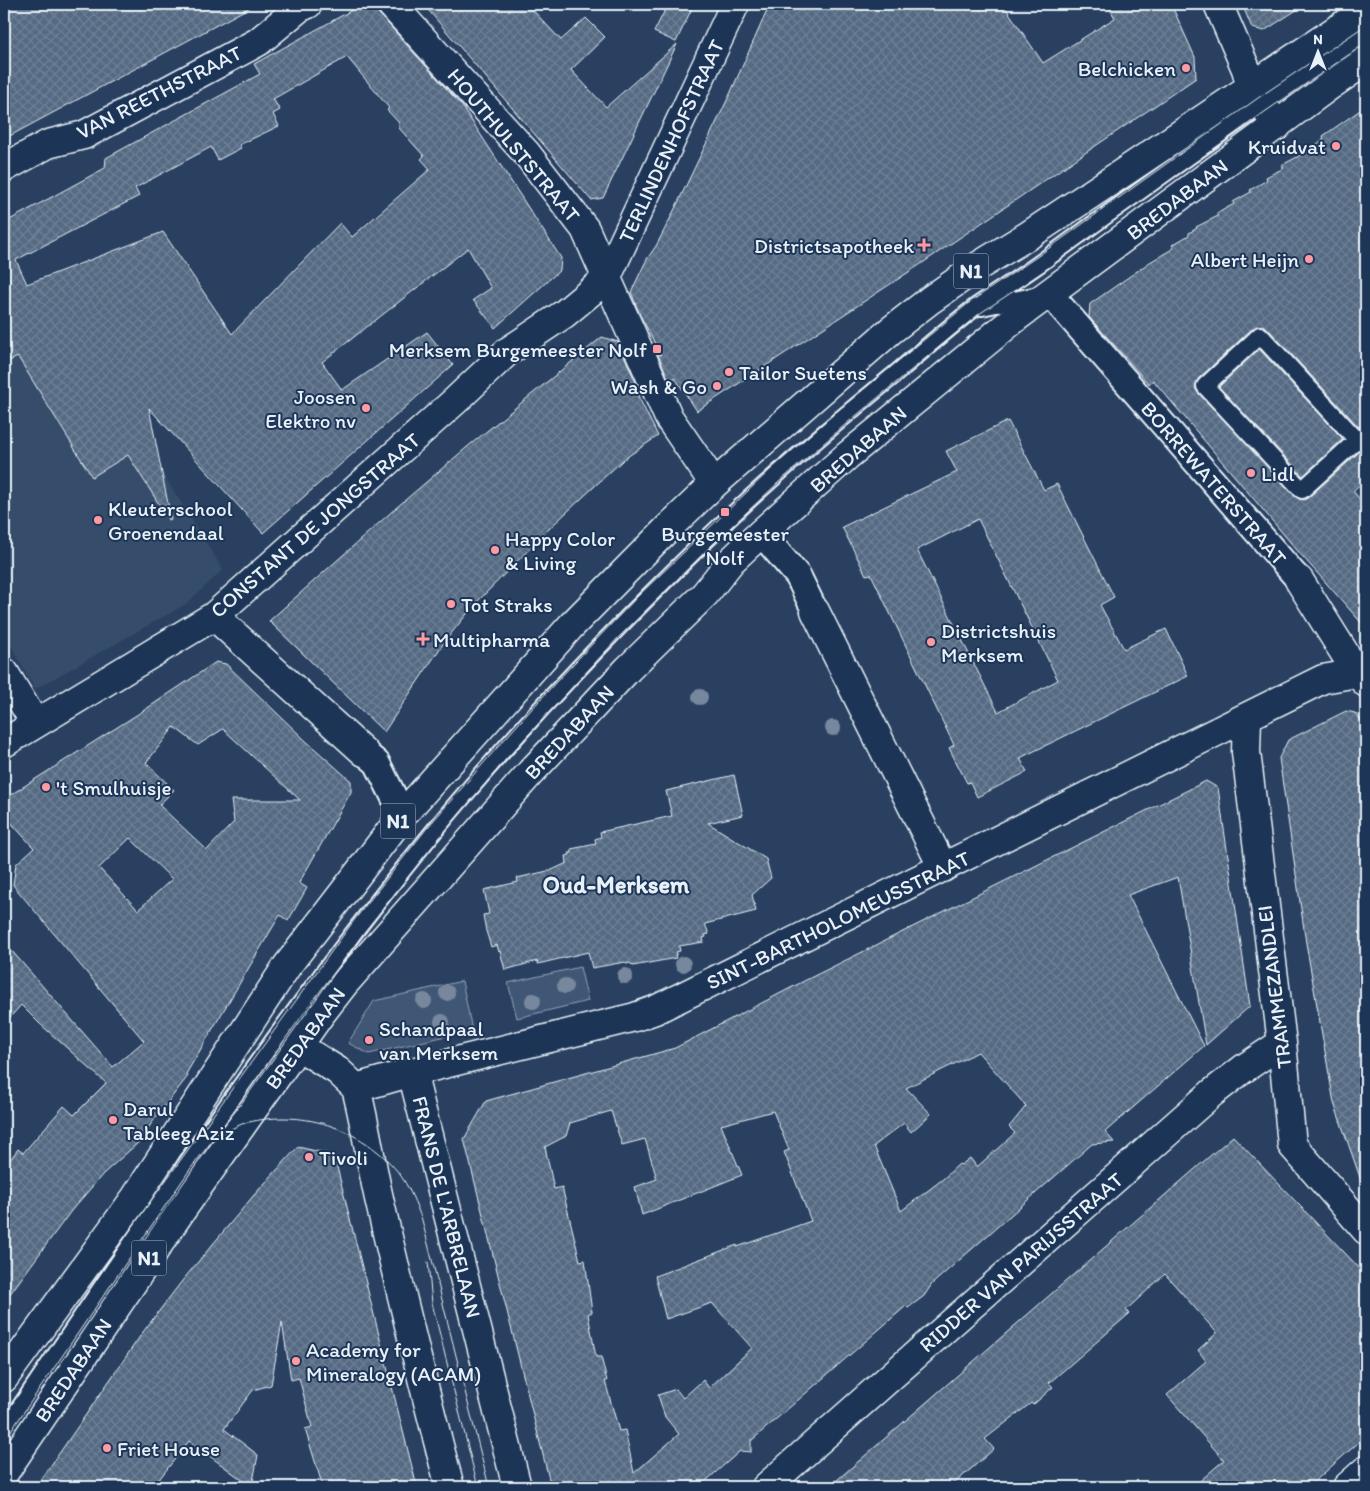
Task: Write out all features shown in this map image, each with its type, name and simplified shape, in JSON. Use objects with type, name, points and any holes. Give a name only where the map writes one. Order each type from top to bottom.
[{"type":"street","name":"VAN REETHSTRAAT","points":[[4,168],[48,144],[84,135],[258,42],[299,8],[308,4]]},
{"type":"street","name":"HOUTHULSTSTRAAT","points":[[391,4],[520,147],[585,229],[669,418],[706,472],[713,486]]},
{"type":"street","name":"TERLINDENHOFSTRAAT","points":[[606,279],[735,4]]},
{"type":"street","points":[[1218,4],[1263,106]]},
{"type":"street","name":"BREDABAAN","points":[[4,1473],[179,1214],[344,984],[531,772],[628,669],[705,594],[731,561],[761,533],[893,417],[1049,292],[1263,106],[1366,10]]},
{"type":"street","name":"BREDABAAN","points":[[4,1378],[135,1198],[287,966],[406,811],[571,626],[670,527],[713,486],[890,331],[980,265],[1263,106],[1328,87],[1366,61]]},
{"type":"street","name":"CONSTANT DE JONGSTRAAT","points":[[4,743],[214,616],[456,401],[507,352],[564,314],[606,279]]},
{"type":"street","name":"BORREWATERSTRAAT","points":[[1049,292],[1299,580],[1363,675]]},
{"type":"street","points":[[761,533],[798,576],[943,868]]},
{"type":"street","points":[[214,616],[377,763],[397,803]]},
{"type":"street","points":[[4,672],[35,724]]},
{"type":"street","name":"SINT-BARTHOLOMEUSSTRAAT","points":[[356,1088],[412,1072],[616,1022],[648,1012],[1323,679],[1363,675]]},
{"type":"street","name":"TRAMMEZANDLEI","points":[[1248,717],[1246,752],[1282,1043],[1292,1145],[1366,1230]]},
{"type":"street","name":"RIDDER VAN PARIJSSTRAAT","points":[[766,1487],[1212,1093],[1243,1069],[1282,1043]]},
{"type":"street","points":[[298,1046],[338,1071],[356,1088],[376,1190],[404,1310],[450,1487]]},
{"type":"street","name":"FRANS DE L'ARBRELAAN","points":[[412,1072],[517,1487]]},
{"type":"street","points":[[1347,1487],[1366,1470]]},
{"type":"lane","name":"BREDABAAN","points":[[1263,106],[1366,34]]},
{"type":"lane","points":[[4,1431],[280,1032],[354,932],[433,833],[560,689],[650,595],[709,537],[774,476],[841,418],[974,308],[1263,106]]},
{"type":"lane","points":[[974,308],[1049,292]]},
{"type":"lane","points":[[1260,335],[1362,438],[1302,490],[1205,386],[1260,335]]},
{"type":"lane","points":[[135,1198],[179,1176]]},
{"type":"shaded area","name":"Kleuterschool Groenendaal","points":[[41,279],[223,570],[186,604],[35,689],[4,633],[4,293]]},
{"type":"shaded area","points":[[580,967],[588,1001],[517,1018],[508,983]]},
{"type":"shaded area","points":[[462,981],[472,1030],[369,1054],[348,1043],[374,1001]]},
{"type":"building","points":[[4,4],[256,4],[4,139]]},
{"type":"building","points":[[423,4],[527,4],[561,40],[586,18],[605,37],[571,70],[606,107],[677,44],[603,198],[591,200]]},
{"type":"building","points":[[668,4],[694,4],[676,42],[654,32]]},
{"type":"building","points":[[770,4],[1003,4],[1043,63],[1115,18],[1107,4],[1171,4],[1195,57],[1196,78],[918,266],[697,411],[675,378],[669,380],[658,354],[661,355],[640,315],[631,292],[669,221],[730,94]]},
{"type":"building","points":[[1242,4],[1306,4],[1264,31],[1252,28]]},
{"type":"building","points":[[361,5],[376,9],[462,106],[561,258],[560,270],[495,328],[473,300],[491,288],[468,248],[322,362],[342,390],[427,332],[453,365],[263,533],[149,408],[171,519],[169,520],[128,455],[92,477],[18,357],[4,363],[4,223],[105,168],[106,158],[260,74],[254,64]],"holes":[[[347,57],[389,108],[387,110],[399,123],[399,128],[424,156],[421,159],[430,169],[352,237],[340,223],[232,334],[163,232],[27,284],[16,260],[139,196],[135,188],[211,147],[218,160],[241,148],[239,145],[279,126],[273,114],[280,110],[273,99]]]},
{"type":"building","points":[[1366,106],[1366,425],[1359,427],[1267,328],[1262,325],[1253,328],[1198,379],[1195,388],[1299,499],[1304,500],[1309,497],[1366,446],[1366,479],[1353,491],[1366,506],[1366,628],[1296,549],[1153,380],[1149,384],[1089,317],[1090,304],[1150,262],[1174,248],[1172,245],[1189,235],[1196,227],[1218,216],[1216,214],[1251,192],[1250,190],[1267,180],[1266,177],[1284,168],[1282,165],[1324,139],[1323,136]]},
{"type":"building","points":[[602,337],[618,342],[641,394],[638,396],[658,436],[624,459],[553,525],[475,604],[445,641],[384,732],[269,621],[466,448]]},
{"type":"building","points":[[1259,349],[1343,439],[1303,476],[1219,387]]},
{"type":"building","points":[[1008,421],[1044,490],[1057,484],[1114,597],[1100,605],[1124,649],[1166,629],[1188,676],[1020,758],[1027,772],[977,797],[970,782],[967,783],[949,748],[954,745],[871,574],[866,575],[842,527],[957,472],[946,451]],"holes":[[[978,519],[1058,680],[998,712],[917,550]]]},
{"type":"building","points":[[216,662],[226,664],[305,740],[351,781],[351,792],[299,883],[307,888],[288,921],[280,915],[186,1074],[188,1076],[139,1142],[103,1174],[71,1211],[4,1302],[4,1168],[18,1149],[23,1153],[64,1106],[74,1115],[106,1083],[21,1005],[4,1024],[4,942],[113,1067],[144,1041],[13,885],[16,864],[34,848],[4,815],[4,799]],"holes":[[[174,727],[198,745],[223,729],[300,800],[231,800],[234,822],[207,850],[159,805],[174,790],[146,763]],[[130,838],[172,879],[138,910],[99,868]]]},
{"type":"building","points":[[1346,711],[1355,713],[1366,726],[1366,1186],[1363,1186],[1334,1103],[1306,943],[1279,758],[1288,740]]},
{"type":"building","points":[[734,775],[743,815],[708,823],[766,859],[771,878],[752,895],[756,911],[705,924],[709,934],[703,938],[704,942],[679,946],[680,951],[676,952],[676,958],[633,966],[625,962],[592,968],[588,952],[538,964],[537,961],[505,970],[500,951],[497,945],[491,947],[486,931],[483,915],[489,914],[484,890],[518,882],[517,878],[552,870],[567,863],[566,856],[572,853],[571,849],[596,844],[595,839],[601,837],[600,832],[672,816],[666,791]]},
{"type":"building","points":[[1206,781],[1218,788],[1250,1006],[1206,1045],[1178,877],[1128,895],[1204,1046],[1105,1132],[1114,1142],[1092,1144],[932,1284],[924,1296],[908,1308],[906,1306],[751,1441],[751,1452],[740,1451],[699,1487],[551,1487],[464,1139],[486,1101],[675,1048],[806,980]],"holes":[[[978,1052],[1026,1106],[1009,1127],[1015,1133],[977,1167],[970,1158],[961,1165],[959,1164],[943,1179],[901,1211],[874,1146],[904,1123],[911,1132],[931,1114],[906,1088]],[[611,1111],[622,1145],[645,1139],[657,1179],[635,1187],[642,1215],[742,1175],[721,1125],[773,1111],[789,1150],[784,1152],[811,1221],[737,1247],[737,1245],[655,1276],[666,1319],[712,1303],[752,1348],[709,1388],[703,1380],[683,1398],[676,1389],[658,1395],[665,1417],[679,1434],[634,1473],[625,1430],[619,1431],[605,1381],[607,1381],[601,1357],[596,1357],[588,1314],[592,1312],[585,1260],[580,1261],[562,1187],[554,1189],[545,1147],[566,1136],[570,1123]]]},
{"type":"building","points":[[1233,1136],[1366,1275],[1366,1436],[1308,1487],[1193,1487],[1224,1460],[1167,1395],[1206,1361],[1198,1350],[1217,1333],[1165,1274],[1126,1310],[1129,1314],[1049,1383],[1053,1387],[1033,1405],[1031,1403],[985,1439],[994,1449],[950,1487],[829,1487]]},
{"type":"building","points":[[298,1147],[334,1155],[417,1487],[323,1487],[305,1429],[312,1427],[299,1378],[291,1380],[282,1322],[271,1385],[253,1390],[224,1429],[258,1455],[252,1487],[189,1441],[153,1487],[36,1487],[143,1332],[182,1281],[254,1195]]},
{"type":"tram line","points":[[4,1414],[135,1223],[355,919],[427,828],[495,750],[556,682],[638,596],[770,470],[836,412],[970,302],[1038,256],[1258,98],[1366,25]]},
{"type":"tram line","points":[[4,1441],[191,1168],[241,1104],[365,931],[507,758],[618,638],[779,482],[979,314],[1050,267],[1266,111],[1366,43]]},
{"type":"tram line","points":[[218,1136],[242,1124],[264,1119],[307,1120],[328,1125],[366,1143],[383,1156],[402,1177],[415,1201],[422,1220],[489,1487]]},
{"type":"tram line","points":[[428,1262],[432,1303],[478,1487]]},
{"type":"place","name":"Belchicken","points":[[1186,68]]},
{"type":"place","name":"Kruidvat","points":[[1336,146]]},
{"type":"place","name":"Districtsapotheek","points":[[924,245]]},
{"type":"place","name":"Albert Heijn","points":[[1309,259]]},
{"type":"place","name":"Merksem Burgemeester Nolf","points":[[657,349]]},
{"type":"place","name":"Tailor Suetens","points":[[729,372]]},
{"type":"place","name":"Wash & Go","points":[[717,386]]},
{"type":"place","name":"Joosen Elektro nv","points":[[366,408]]},
{"type":"place","name":"Lidl","points":[[1251,473]]},
{"type":"place","name":"Burgemeester Nolf","points":[[725,512]]},
{"type":"place","name":"Kleuterschool Groenendaal","points":[[98,520]]},
{"type":"place","name":"Happy Color & Living","points":[[495,550]]},
{"type":"place","name":"Tot Straks","points":[[451,604]]},
{"type":"place","name":"Multipharma","points":[[423,639]]},
{"type":"place","name":"Districtshuis Merksem","points":[[931,642]]},
{"type":"place","name":"'t Smulhuisje","points":[[46,787]]},
{"type":"place","name":"Schandpaal van Merksem","points":[[369,1040]]},
{"type":"place","name":"Darul Tableeg Aziz","points":[[113,1120]]},
{"type":"place","name":"Tivoli","points":[[309,1157]]},
{"type":"place","name":"Academy for Mineralogy (ACAM)","points":[[296,1361]]},
{"type":"place","name":"Friet House","points":[[107,1448]]},
{"type":"district","name":"Oud-Merksem","points":[[616,884]]}]
